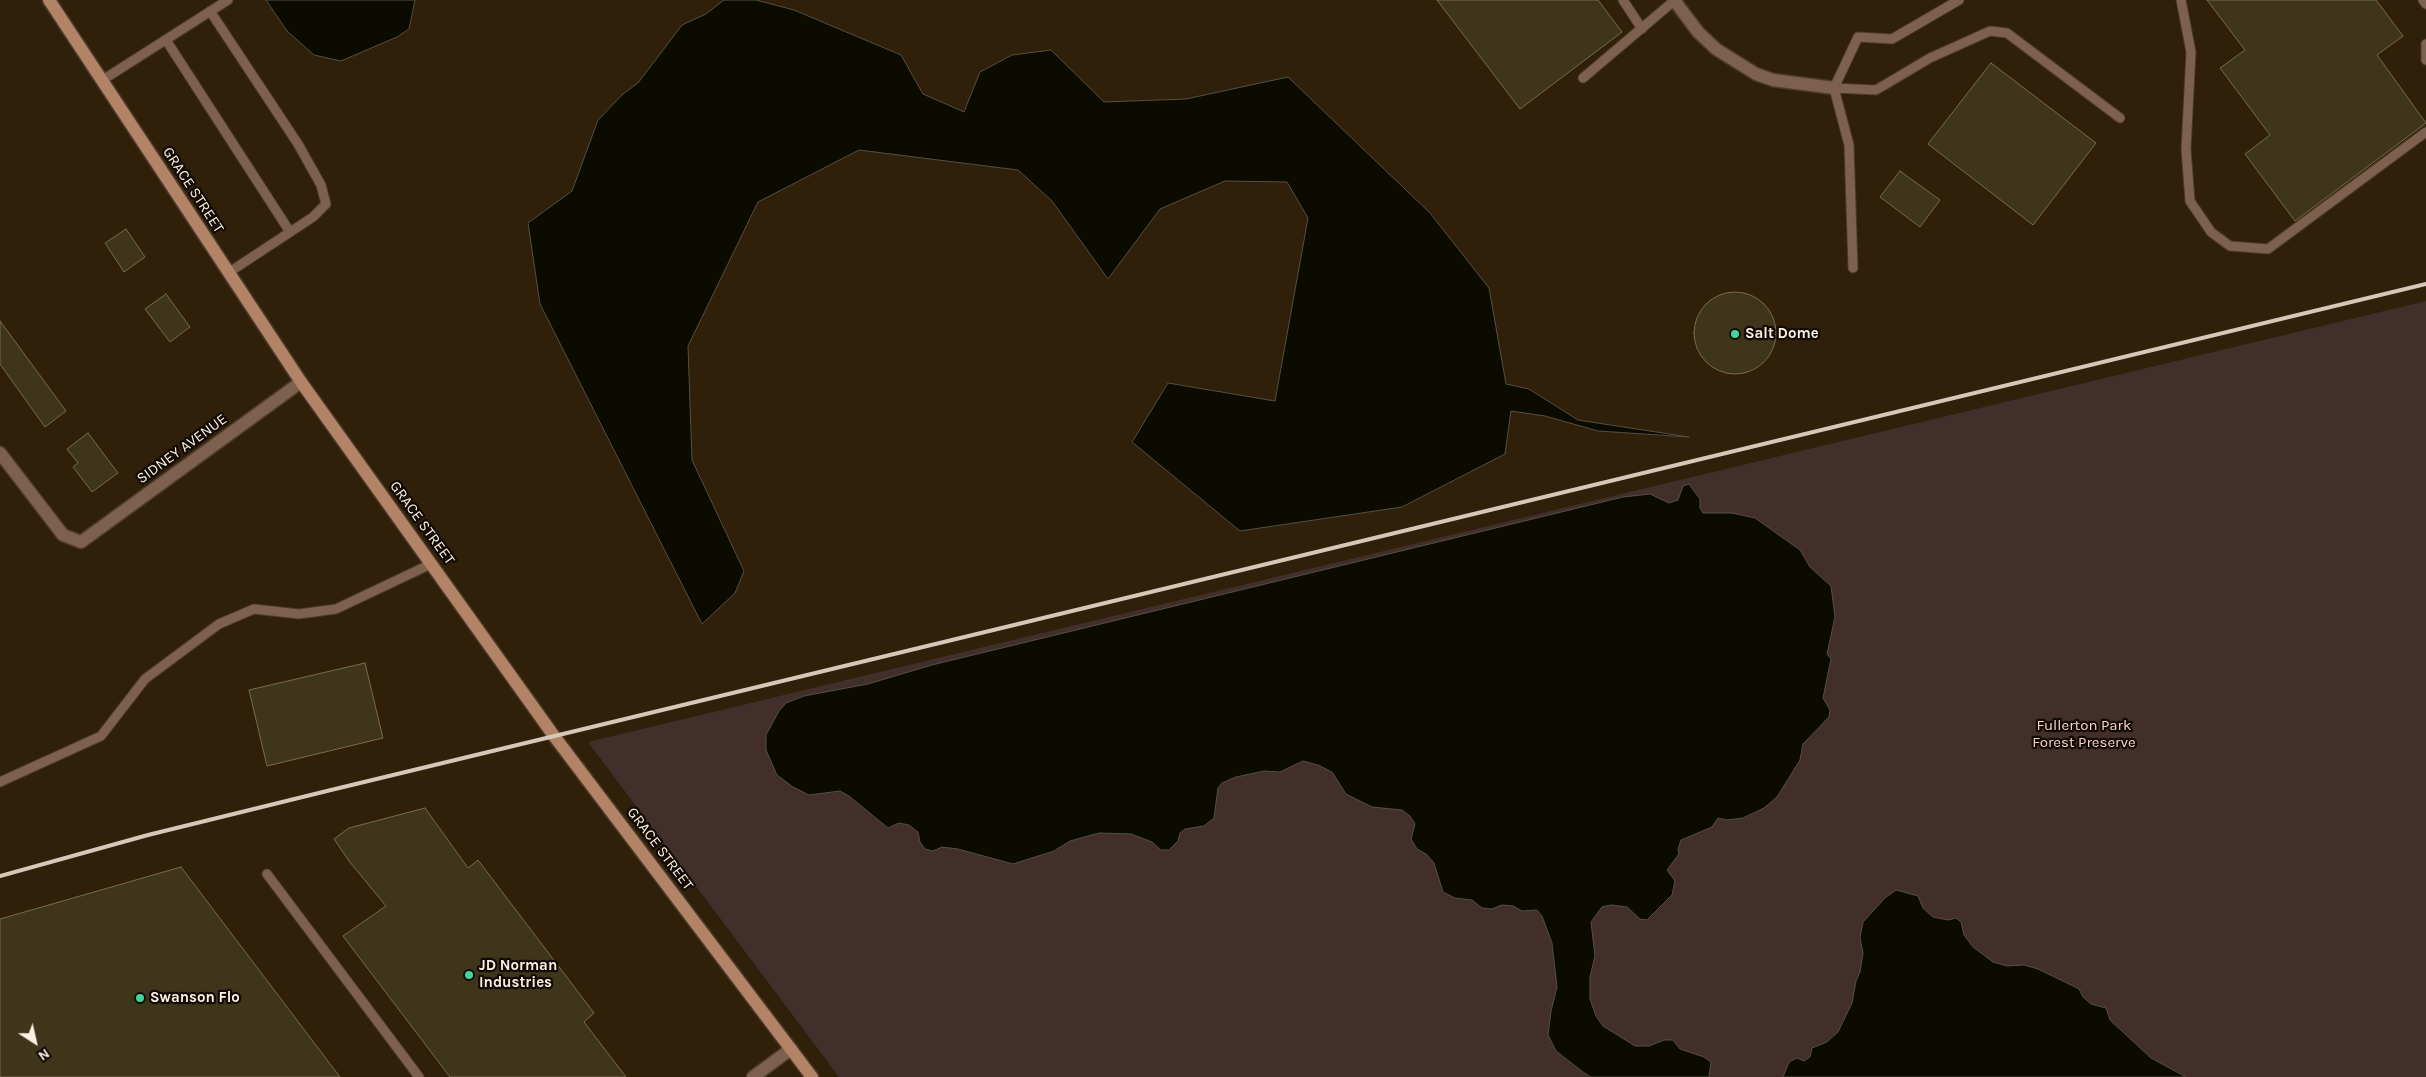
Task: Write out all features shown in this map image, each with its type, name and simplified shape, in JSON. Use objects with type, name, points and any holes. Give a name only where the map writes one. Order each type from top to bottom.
[{"type":"street","name":"GRACE STREET","points":[[49,0],[301,382],[554,736],[812,1077]]},
{"type":"street","points":[[1674,0],[1698,32],[1716,49],[1756,74],[1773,80],[1834,88]]},
{"type":"street","name":"SIDNEY AVENUE","points":[[0,453],[63,535],[81,542],[301,382]]},
{"type":"street","points":[[753,1077],[791,1049]]},
{"type":"lane","points":[[101,81],[228,0]]},
{"type":"lane","points":[[1622,0],[1642,30]]},
{"type":"lane","points":[[1583,78],[1642,30],[1674,0]]},
{"type":"lane","points":[[1853,268],[1849,145],[1834,88],[1858,37],[1892,39],[1960,0]]},
{"type":"lane","points":[[2181,0],[2191,52],[2186,149],[2190,202],[2211,232],[2230,246],[2268,249],[2426,132]]},
{"type":"lane","points":[[2423,0],[2426,4]]},
{"type":"lane","points":[[210,11],[298,144],[321,185],[326,204],[313,217],[228,273]]},
{"type":"lane","points":[[1834,88],[1876,90],[1930,58],[1990,30],[2008,33],[2120,118]]},
{"type":"lane","points":[[166,40],[290,232]]},
{"type":"lane","points":[[2426,44],[2426,60]]},
{"type":"lane","points":[[0,782],[101,736],[145,679],[219,624],[254,609],[298,614],[336,609],[431,564]]},
{"type":"lane","points":[[268,874],[419,1077]]},
{"type":"green space","name":"Fullerton Park Forest Preserve","points":[[2426,301],[2426,1077],[839,1077],[588,742]]},
{"type":"shaded area","points":[[266,0],[415,0],[409,29],[397,37],[341,61],[314,55],[287,31]]},
{"type":"shaded area","points":[[724,0],[756,0],[794,10],[901,55],[923,94],[964,112],[980,72],[1012,55],[1051,50],[1104,102],[1186,99],[1288,77],[1430,213],[1489,288],[1506,384],[1529,389],[1578,420],[1689,437],[1598,431],[1545,416],[1511,411],[1505,454],[1402,507],[1240,531],[1132,442],[1168,383],[1275,401],[1308,218],[1287,182],[1225,181],[1160,209],[1108,279],[1052,201],[1018,170],[859,150],[758,202],[688,346],[692,460],[744,571],[735,593],[702,624],[540,304],[528,223],[572,191],[598,120],[623,94],[638,83],[682,25],[706,14]]},
{"type":"shaded area","points":[[1689,484],[1700,499],[1700,508],[1703,513],[1732,513],[1755,518],[1800,550],[1810,567],[1831,586],[1835,617],[1827,654],[1831,659],[1823,698],[1830,710],[1829,717],[1803,744],[1800,760],[1777,797],[1764,808],[1743,818],[1727,820],[1718,818],[1712,827],[1681,840],[1678,849],[1679,854],[1667,870],[1675,881],[1672,895],[1647,920],[1640,919],[1627,907],[1611,905],[1602,907],[1591,922],[1595,956],[1590,977],[1590,999],[1596,1016],[1603,1026],[1635,1046],[1649,1046],[1664,1040],[1673,1040],[1680,1049],[1704,1057],[1711,1062],[1709,1077],[1591,1077],[1556,1051],[1548,1035],[1557,987],[1552,943],[1542,916],[1537,910],[1522,911],[1513,906],[1502,905],[1492,909],[1482,908],[1472,900],[1455,898],[1443,892],[1434,863],[1426,854],[1417,849],[1411,839],[1415,824],[1410,816],[1402,810],[1372,807],[1346,794],[1332,772],[1318,765],[1303,761],[1280,772],[1264,771],[1236,777],[1222,783],[1218,788],[1214,818],[1204,826],[1185,829],[1180,833],[1178,841],[1169,850],[1161,850],[1152,842],[1131,834],[1099,833],[1070,841],[1054,851],[1013,864],[958,849],[942,847],[933,851],[925,849],[920,842],[918,832],[909,825],[899,823],[888,828],[849,796],[840,791],[809,795],[793,787],[777,775],[766,750],[766,735],[779,711],[786,703],[804,696],[868,684],[932,665],[1623,497],[1650,494],[1669,503],[1678,500],[1683,486]]},
{"type":"shaded area","points":[[1896,890],[1918,896],[1923,908],[1933,917],[1948,920],[1956,918],[1961,922],[1964,935],[1973,947],[1993,962],[2007,966],[2024,965],[2038,969],[2079,989],[2083,997],[2091,1004],[2106,1008],[2110,1020],[2151,1058],[2186,1077],[1783,1077],[1789,1062],[1797,1058],[1804,1061],[1810,1057],[1812,1048],[1827,1042],[1838,1032],[1852,1003],[1856,981],[1860,972],[1863,953],[1860,938],[1863,922],[1885,898]]},
{"type":"building","points":[[1437,0],[1598,0],[1622,32],[1520,109]]},
{"type":"building","points":[[2207,0],[2376,0],[2403,36],[2377,55],[2426,123],[2295,221],[2245,154],[2270,135],[2220,68],[2245,50]]},
{"type":"building","points":[[1991,63],[2096,143],[2033,225],[1928,144]]},
{"type":"building","points":[[1900,171],[1940,200],[1920,227],[1880,197]]},
{"type":"building","points":[[126,229],[145,257],[124,272],[105,243]]},
{"type":"building","name":"Salt Dome","points":[[1735,292],[1751,295],[1764,304],[1773,317],[1776,333],[1773,349],[1764,362],[1751,371],[1735,374],[1719,371],[1706,362],[1697,349],[1694,333],[1697,317],[1706,304],[1719,295]]},
{"type":"building","points":[[166,294],[190,327],[170,342],[145,309]]},
{"type":"building","points":[[0,321],[66,411],[45,427],[0,364]]},
{"type":"building","points":[[88,433],[118,473],[92,492],[73,467],[78,463],[67,449]]},
{"type":"building","points":[[365,663],[383,738],[267,766],[249,690]]},
{"type":"building","name":"JD Norman Industries","points":[[425,808],[468,868],[478,860],[594,1013],[584,1022],[626,1077],[450,1077],[343,936],[386,906],[349,861],[334,839],[349,828]]},
{"type":"building","name":"Swanson Flo","points":[[181,867],[340,1077],[0,1077],[0,919]]},
{"type":"railway","points":[[0,876],[148,835],[331,790],[2426,284]]},
{"type":"place","name":"Salt Dome","points":[[1735,334]]},
{"type":"place","name":"JD Norman Industries","points":[[469,975]]},
{"type":"place","name":"Swanson Flo","points":[[140,998]]}]
